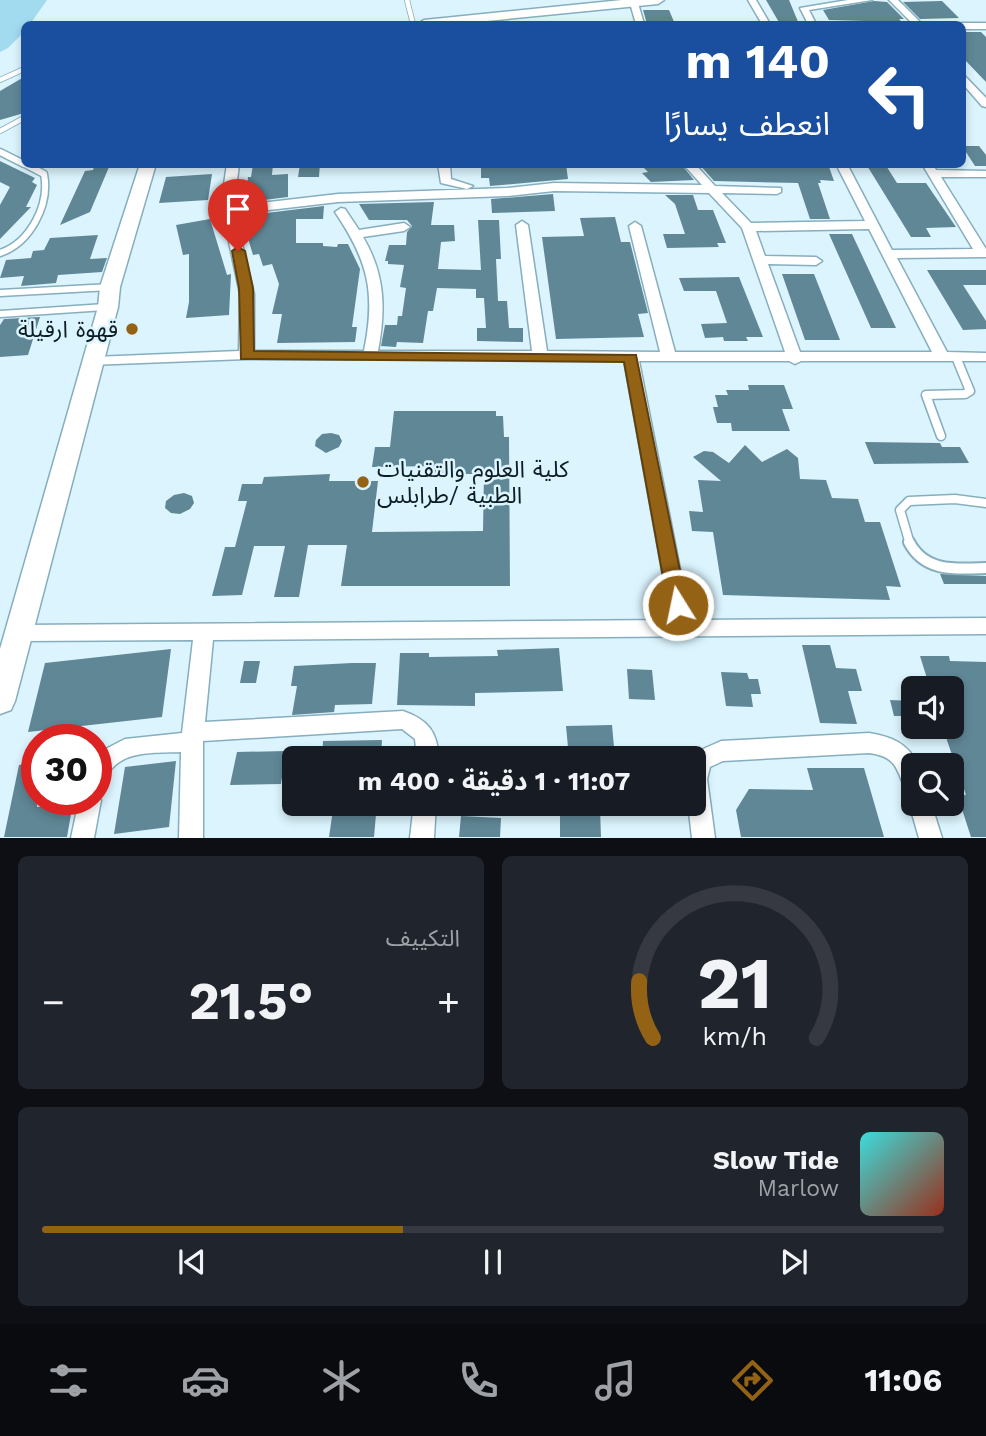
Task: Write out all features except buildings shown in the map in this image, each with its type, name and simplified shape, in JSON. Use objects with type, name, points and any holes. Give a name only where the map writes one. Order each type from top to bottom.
[{"type":"street","points":[[454,21],[658,0]]},
{"type":"street","points":[[752,0],[764,21]]},
{"type":"street","points":[[810,21],[804,8],[868,0]]},
{"type":"street","points":[[892,0],[915,21]]},
{"type":"street","points":[[634,3],[637,21]]},
{"type":"street","points":[[966,26],[986,26]]},
{"type":"street","points":[[966,80],[982,94],[986,104]]},
{"type":"street","points":[[0,701],[21,632],[72,433],[94,362],[108,307],[110,287],[147,168]]},
{"type":"street","points":[[232,168],[226,211],[246,288],[246,355]]},
{"type":"street","points":[[444,168],[445,181],[451,184],[507,192]]},
{"type":"street","points":[[692,168],[748,226],[795,359]]},
{"type":"street","points":[[843,168],[949,357]]},
{"type":"street","points":[[929,169],[986,174]]},
{"type":"street","points":[[929,169],[984,253]]},
{"type":"street","points":[[226,211],[363,196],[579,187],[777,190]]},
{"type":"street","points":[[341,212],[357,234],[374,269],[378,295],[377,326],[370,355]]},
{"type":"street","points":[[522,225],[540,356]]},
{"type":"street","points":[[748,226],[873,225]]},
{"type":"street","points":[[635,226],[669,358]]},
{"type":"street","points":[[357,234],[404,227]]},
{"type":"street","points":[[890,254],[984,253]]},
{"type":"street","points":[[761,260],[816,261]]},
{"type":"street","points":[[94,362],[246,355],[795,359],[986,357]]},
{"type":"street","points":[[631,358],[682,627]]},
{"type":"street","points":[[21,632],[986,626]]},
{"type":"street","points":[[191,838],[192,737],[204,631]]},
{"type":"street","points":[[112,755],[122,749],[192,737],[403,720],[417,726],[427,737],[427,746]]},
{"type":"street","points":[[704,838],[696,779],[700,761],[721,751],[869,743],[890,746],[901,755]]},
{"type":"street","points":[[82,838],[87,815]]},
{"type":"street","points":[[422,838],[424,816]]},
{"type":"street","points":[[924,816],[931,838]]},
{"type":"lane","points":[[407,0],[412,21]]},
{"type":"lane","points":[[0,80],[21,70]]},
{"type":"lane","points":[[0,131],[21,120]]},
{"type":"lane","points":[[0,152],[21,162]]},
{"type":"lane","points":[[0,253],[20,244],[26,237],[47,189],[44,174],[33,168]]},
{"type":"lane","points":[[0,293],[110,287]]},
{"type":"lane","points":[[0,314],[108,307]]},
{"type":"lane","points":[[941,436],[926,395],[965,394],[970,391],[970,387],[949,357]]},
{"type":"lane","points":[[986,503],[955,499],[909,501],[900,510],[905,537],[916,557],[924,563],[947,569],[986,568]]},
{"type":"water","points":[[0,0],[47,0],[32,21],[21,21],[21,35],[0,52]]},
{"type":"place","name":"قهوة ارقيلة","points":[[132,329]]},
{"type":"place","name":"كلية العلوم والتقنيات الطبية /طرابلس","points":[[363,482]]},
{"type":"route","points":[[238,251],[246,288],[246,355],[631,358],[678,605]]}]
